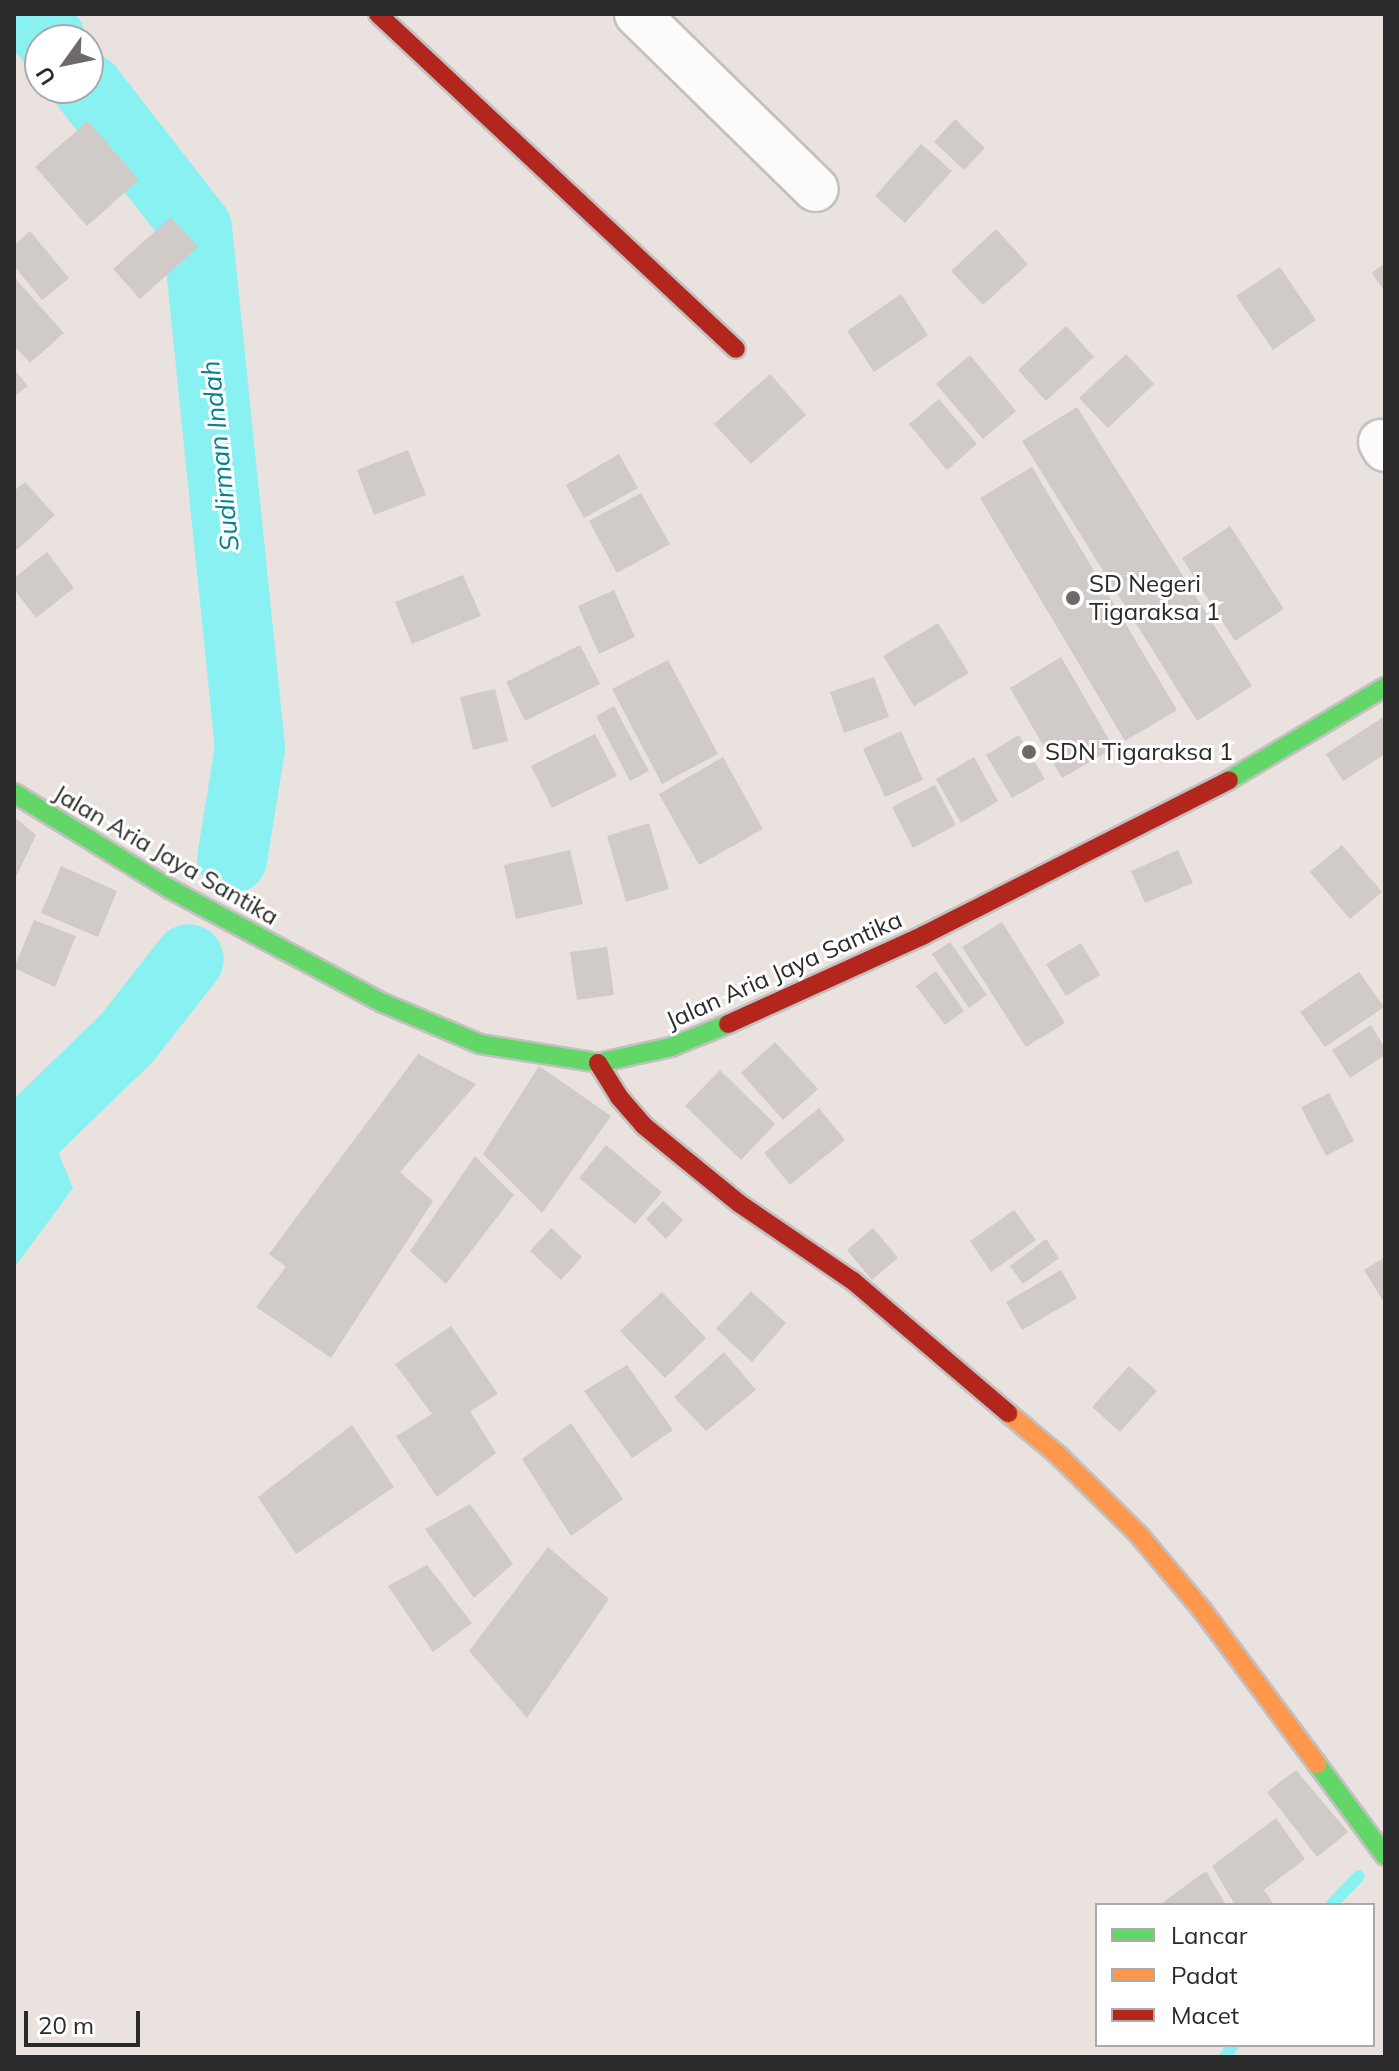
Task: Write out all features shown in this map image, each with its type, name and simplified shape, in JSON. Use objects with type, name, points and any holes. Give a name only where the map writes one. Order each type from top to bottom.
[{"type":"street","points":[[378,14],[736,349]]},
{"type":"street","points":[[637,14],[816,189]]},
{"type":"street","name":"Jalan Aria Jaya Santika","points":[[14,793],[170,889],[383,1003],[480,1044],[598,1063],[671,1047],[781,1003],[924,935],[1201,796],[1385,687]]},
{"type":"street","points":[[598,1063],[619,1097],[643,1125],[740,1204],[853,1281],[1059,1456],[1139,1535],[1203,1611],[1385,1856]]},
{"type":"water","points":[[30,1132],[54,1142],[73,1188],[14,1268],[14,1160]]},
{"type":"building","points":[[955,119],[985,148],[964,170],[934,142]]},
{"type":"building","points":[[88,121],[139,180],[87,226],[35,167]]},
{"type":"building","points":[[921,144],[952,171],[905,223],[875,196]]},
{"type":"building","points":[[171,217],[198,247],[140,299],[113,269]]},
{"type":"building","points":[[996,229],[1028,264],[983,305],[951,271]]},
{"type":"building","points":[[30,231],[69,278],[42,300],[14,266],[14,245]]},
{"type":"building","points":[[1385,263],[1385,292],[1372,273]]},
{"type":"building","points":[[1280,267],[1316,320],[1273,350],[1236,296]]},
{"type":"building","points":[[14,277],[64,333],[30,363],[14,346]]},
{"type":"building","points":[[901,294],[928,335],[874,372],[847,331]]},
{"type":"building","points":[[1066,326],[1094,357],[1046,401],[1018,370]]},
{"type":"building","points":[[1126,354],[1154,384],[1108,428],[1079,398]]},
{"type":"building","points":[[970,355],[1016,411],[983,439],[936,384]]},
{"type":"building","points":[[14,369],[28,386],[14,397]]},
{"type":"building","points":[[770,374],[806,415],[751,464],[714,424]]},
{"type":"building","points":[[939,399],[977,444],[947,470],[909,424]]},
{"type":"building","points":[[1077,407],[1252,686],[1197,721],[1022,441]]},
{"type":"building","points":[[408,450],[426,495],[374,515],[357,470]]},
{"type":"building","points":[[619,454],[638,488],[584,518],[566,485]]},
{"type":"building","name":"SD Negeri Tigaraksa 1","points":[[1032,467],[1177,710],[1125,741],[980,498]]},
{"type":"building","points":[[25,482],[55,515],[17,550],[14,546],[14,491]]},
{"type":"building","points":[[641,493],[670,544],[617,573],[589,521]]},
{"type":"building","points":[[1230,526],[1284,609],[1235,641],[1182,558]]},
{"type":"building","points":[[47,552],[74,588],[36,618],[14,589],[14,578]]},
{"type":"building","points":[[463,575],[481,616],[412,644],[395,602]]},
{"type":"building","points":[[614,590],[635,637],[599,654],[578,606]]},
{"type":"building","points":[[938,623],[969,673],[914,706],[883,656]]},
{"type":"building","points":[[580,645],[600,684],[525,721],[506,682]]},
{"type":"building","points":[[1061,657],[1114,748],[1062,778],[1010,688]]},
{"type":"building","points":[[668,660],[718,754],[662,784],[612,689]]},
{"type":"building","points":[[874,677],[889,717],[844,733],[830,692]]},
{"type":"building","points":[[495,689],[508,741],[473,750],[460,697]]},
{"type":"building","points":[[614,706],[649,771],[630,781],[596,716]]},
{"type":"building","points":[[1385,716],[1385,754],[1343,781],[1326,754]]},
{"type":"building","points":[[901,731],[923,780],[885,797],[863,749]]},
{"type":"building","points":[[595,734],[617,776],[552,808],[531,766]]},
{"type":"building","points":[[1019,735],[1045,779],[1012,798],[986,755]]},
{"type":"building","points":[[723,757],[763,829],[699,865],[659,794]]},
{"type":"building","points":[[974,757],[998,801],[961,823],[936,779]]},
{"type":"building","points":[[935,785],[956,825],[913,848],[892,807]]},
{"type":"building","points":[[14,817],[36,835],[14,881]]},
{"type":"building","points":[[649,823],[669,889],[626,902],[607,836]]},
{"type":"building","points":[[1342,845],[1382,892],[1350,919],[1310,872]]},
{"type":"building","points":[[570,850],[583,904],[516,919],[504,865]]},
{"type":"building","points":[[1178,850],[1193,883],[1145,903],[1131,871]]},
{"type":"building","points":[[61,866],[117,891],[98,937],[41,913]]},
{"type":"building","points":[[34,920],[76,936],[55,987],[14,968]]},
{"type":"building","points":[[1002,922],[1065,1023],[1026,1047],[962,947]]},
{"type":"building","points":[[950,942],[987,995],[969,1008],[932,954]]},
{"type":"building","points":[[1081,943],[1100,975],[1066,996],[1046,964]]},
{"type":"building","points":[[607,947],[614,995],[577,1000],[570,952]]},
{"type":"building","points":[[936,971],[964,1011],[945,1025],[916,986]]},
{"type":"building","points":[[1359,972],[1384,1007],[1325,1047],[1300,1012]]},
{"type":"building","points":[[1371,1025],[1385,1048],[1385,1055],[1350,1078],[1332,1050]]},
{"type":"building","points":[[775,1042],[818,1089],[783,1120],[741,1073]]},
{"type":"building","points":[[418,1054],[476,1084],[400,1172],[433,1201],[331,1358],[256,1307],[286,1267],[269,1254]]},
{"type":"building","points":[[539,1066],[611,1116],[542,1213],[483,1154]]},
{"type":"building","points":[[720,1070],[775,1124],[741,1160],[685,1106]]},
{"type":"building","points":[[1329,1093],[1354,1141],[1326,1156],[1301,1107]]},
{"type":"building","points":[[819,1108],[845,1140],[790,1185],[764,1153]]},
{"type":"building","points":[[606,1145],[662,1192],[635,1224],[579,1178]]},
{"type":"building","points":[[475,1156],[514,1195],[446,1284],[410,1251]]},
{"type":"building","points":[[663,1201],[683,1220],[666,1239],[646,1219]]},
{"type":"building","points":[[1014,1210],[1036,1240],[991,1272],[970,1241]]},
{"type":"building","points":[[551,1228],[582,1257],[561,1280],[530,1251]]},
{"type":"building","points":[[873,1228],[898,1258],[872,1280],[847,1250]]},
{"type":"building","points":[[1046,1239],[1059,1258],[1023,1284],[1010,1266]]},
{"type":"building","points":[[1385,1257],[1385,1304],[1364,1270]]},
{"type":"building","points":[[1061,1270],[1077,1298],[1022,1330],[1006,1302]]},
{"type":"building","points":[[751,1291],[786,1323],[752,1362],[716,1329]]},
{"type":"building","points":[[662,1292],[706,1338],[665,1378],[620,1331]]},
{"type":"building","points":[[451,1326],[498,1394],[470,1411],[496,1453],[437,1497],[396,1436],[432,1414],[395,1364]]},
{"type":"building","points":[[724,1352],[756,1390],[706,1431],[674,1397]]},
{"type":"building","points":[[627,1365],[673,1430],[632,1458],[584,1391]]},
{"type":"building","points":[[1129,1366],[1157,1391],[1120,1432],[1092,1407]]},
{"type":"building","points":[[571,1423],[623,1499],[571,1536],[522,1459]]},
{"type":"building","points":[[352,1425],[394,1487],[296,1554],[258,1497]]},
{"type":"building","points":[[470,1504],[513,1564],[474,1598],[425,1529]]},
{"type":"building","points":[[548,1547],[609,1599],[527,1718],[469,1651]]},
{"type":"building","points":[[427,1565],[472,1623],[433,1652],[388,1586]]},
{"type":"building","points":[[1296,1770],[1348,1832],[1317,1857],[1267,1792]]},
{"type":"building","points":[[1276,1818],[1305,1859],[1264,1890],[1273,1903],[1234,1903],[1212,1866]]},
{"type":"building","points":[[1206,1871],[1225,1903],[1164,1903]]},
{"type":"waterway","name":"Sudirman Indah","points":[[30,14],[38,24]]},
{"type":"waterway","name":"Sudirman Indah","points":[[100,104],[197,228],[250,748],[232,859]]},
{"type":"waterway","name":"Sudirman Indah","points":[[30,1132],[127,1038],[189,959]]},
{"type":"waterway","points":[[1333,1903],[1359,1876]]},
{"type":"waterway","points":[[1225,2057],[1232,2047]]},
{"type":"traffic: fast","points":[[1229,780],[1385,687]]},
{"type":"traffic: fast","points":[[14,793],[170,889],[383,1003],[480,1044],[598,1063],[671,1047],[728,1024]]},
{"type":"traffic: fast","points":[[1317,1764],[1385,1856]]},
{"type":"traffic: slow","points":[[1008,1413],[1059,1456],[1139,1535],[1203,1611],[1317,1764]]},
{"type":"traffic: jam","points":[[378,14],[736,349]]},
{"type":"traffic: jam","points":[[728,1024],[924,935],[1229,780]]},
{"type":"traffic: jam","points":[[598,1063],[619,1097],[643,1125],[740,1204],[853,1281],[1008,1413]]},
{"type":"place","name":"SD Negeri Tigaraksa 1","points":[[1073,598]]},
{"type":"place","name":"SDN Tigaraksa 1","points":[[1029,752]]}]
